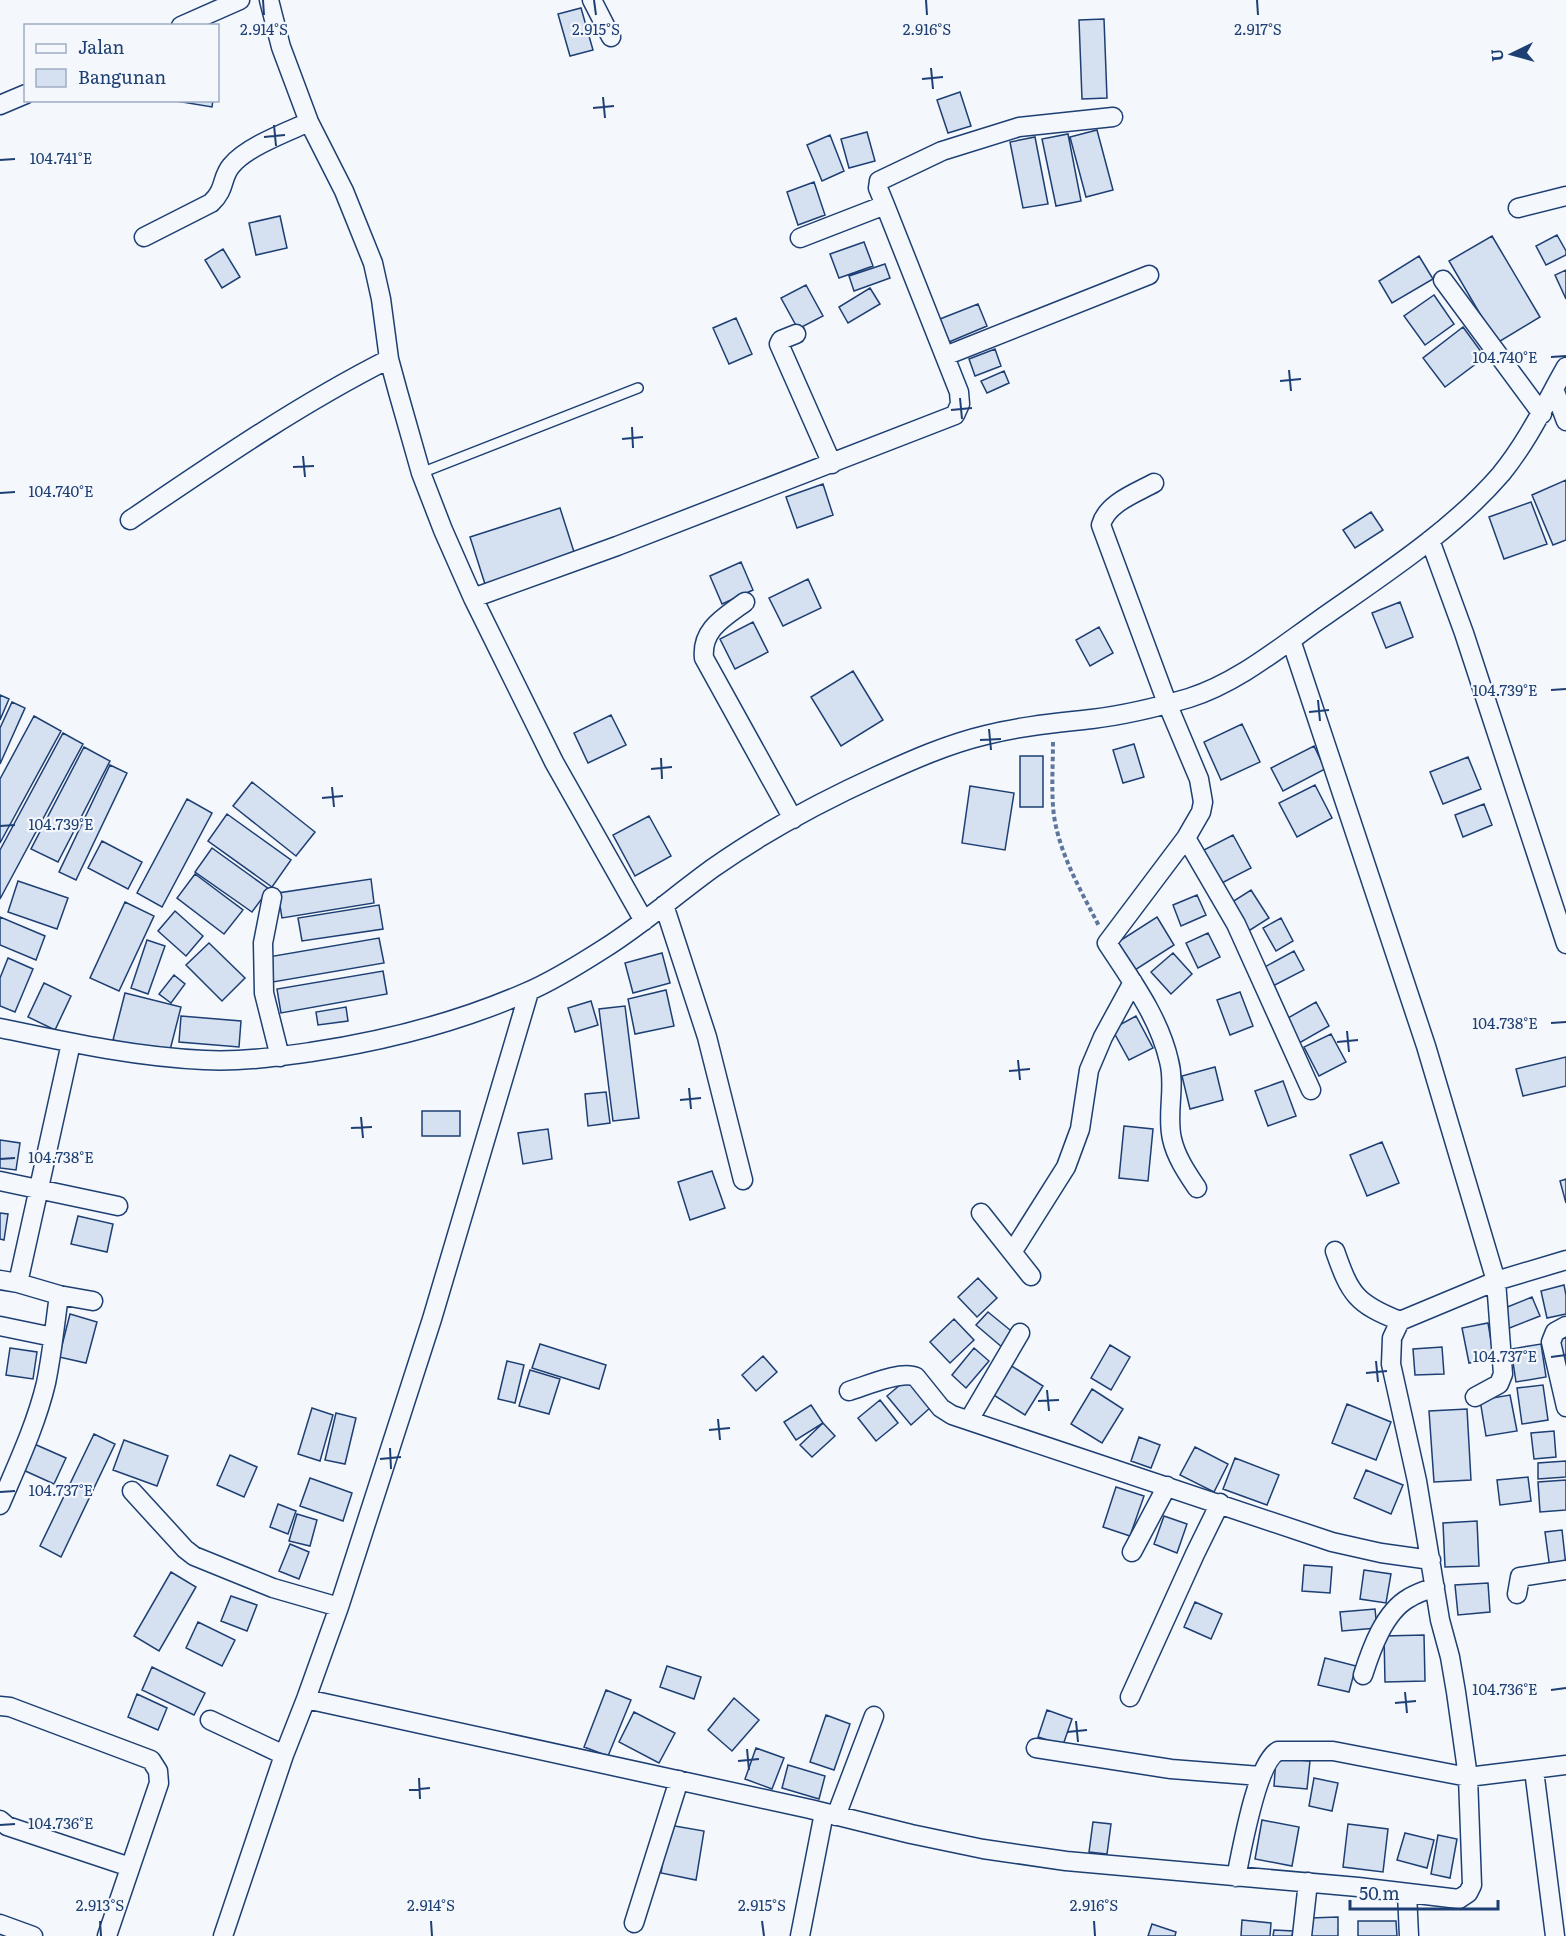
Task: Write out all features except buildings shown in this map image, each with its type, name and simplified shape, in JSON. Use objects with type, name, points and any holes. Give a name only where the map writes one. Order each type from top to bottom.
[{"type":"street","points":[[186,24],[240,0]]},
{"type":"street","points":[[269,0],[281,47],[309,122],[344,192],[374,263],[389,359],[421,474],[443,530],[473,598],[554,762],[644,921]]},
{"type":"street","points":[[592,0],[611,37]]},
{"type":"street","points":[[0,105],[24,95]]},
{"type":"street","points":[[473,598],[832,464],[955,415],[960,404],[960,392],[878,188],[882,178],[942,151],[1019,127],[1113,117]]},
{"type":"street","points":[[144,237],[211,203],[220,194],[231,166],[257,147],[309,122]]},
{"type":"street","points":[[1518,208],[1566,196]]},
{"type":"street","points":[[800,238],[885,205]]},
{"type":"street","points":[[945,356],[1149,274]]},
{"type":"street","points":[[1443,280],[1542,414]]},
{"type":"street","points":[[796,334],[781,340],[779,344],[832,464]]},
{"type":"street","points":[[130,520],[255,436],[389,359]]},
{"type":"street","points":[[0,1028],[71,1043],[168,1058],[241,1061],[336,1048],[418,1029],[529,992],[607,947],[755,840],[874,778],[945,747],[986,735],[1053,723],[1120,715],[1204,693],[1222,684],[1291,640],[1430,540],[1497,478],[1516,454],[1542,414],[1566,367]]},
{"type":"street","points":[[1554,389],[1566,421]]},
{"type":"street","points":[[1154,483],[1109,509],[1103,516],[1101,525],[1167,703],[1199,779],[1203,796],[1201,812],[1186,838],[1107,943],[1133,982],[1158,1028],[1167,1052],[1172,1083],[1172,1138],[1179,1159],[1197,1188]]},
{"type":"street","points":[[1430,540],[1464,633],[1566,944]]},
{"type":"street","points":[[745,602],[711,629],[704,644],[704,658],[794,819]]},
{"type":"street","points":[[1291,640],[1426,1046],[1497,1281],[1503,1374],[1498,1384],[1475,1397]]},
{"type":"street","points":[[1186,838],[1236,924],[1311,1090]]},
{"type":"street","points":[[272,897],[263,943],[264,993],[280,1057]]},
{"type":"street","points":[[664,905],[707,1037],[743,1180]]},
{"type":"street","points":[[1013,1251],[1066,1167],[1080,1129],[1089,1070],[1103,1037],[1133,982]]},
{"type":"street","points":[[223,1936],[284,1755],[339,1606],[432,1319],[529,992]]},
{"type":"street","points":[[18,1283],[71,1043]]},
{"type":"street","points":[[0,1181],[118,1206]]},
{"type":"street","points":[[981,1213],[1031,1276]]},
{"type":"street","points":[[1335,1251],[1345,1279],[1362,1303],[1376,1312],[1400,1321]]},
{"type":"street","points":[[306,1699],[680,1780],[983,1849],[1066,1861],[1308,1882],[1459,1899],[1468,1893],[1472,1885],[1468,1777],[1453,1674],[1440,1620],[1417,1481],[1391,1364],[1392,1338],[1400,1321],[1497,1281],[1566,1260]]},
{"type":"street","points":[[0,1280],[93,1301]]},
{"type":"street","points":[[0,1505],[37,1414],[46,1382],[59,1295]]},
{"type":"street","points":[[0,1326],[53,1337]]},
{"type":"street","points":[[1566,1326],[1555,1332],[1551,1342],[1566,1407]]},
{"type":"street","points":[[969,1420],[1020,1333]]},
{"type":"street","points":[[849,1391],[903,1375],[912,1375],[941,1408],[952,1415],[1332,1542],[1381,1553],[1431,1560]]},
{"type":"street","points":[[1132,1552],[1167,1486]]},
{"type":"street","points":[[132,1491],[194,1556],[273,1588],[339,1606]]},
{"type":"street","points":[[1130,1697],[1220,1503]]},
{"type":"street","points":[[1517,1594],[1520,1577],[1566,1570]]},
{"type":"street","points":[[1363,1675],[1375,1641],[1391,1616],[1406,1599],[1435,1587]]},
{"type":"street","points":[[0,1706],[9,1707],[140,1755],[155,1764],[159,1783],[107,1936]]},
{"type":"street","points":[[800,1936],[830,1815],[874,1716]]},
{"type":"street","points":[[210,1720],[284,1755]]},
{"type":"street","points":[[1036,1748],[1171,1768],[1260,1776]]},
{"type":"street","points":[[1236,1877],[1260,1776],[1274,1753],[1291,1750],[1333,1751],[1468,1777],[1566,1765]]},
{"type":"street","points":[[1534,1770],[1555,1936]]},
{"type":"street","points":[[634,1923],[680,1780]]},
{"type":"street","points":[[0,1820],[7,1826],[130,1867]]},
{"type":"street","points":[[1302,1936],[1308,1882]]},
{"type":"street","points":[[1407,1893],[1409,1936]]},
{"type":"street","points":[[0,1924],[33,1936]]},
{"type":"lane","points":[[421,474],[638,388]]},
{"type":"path","points":[[1053,723],[1053,798],[1056,828],[1068,865],[1107,943]]}]
